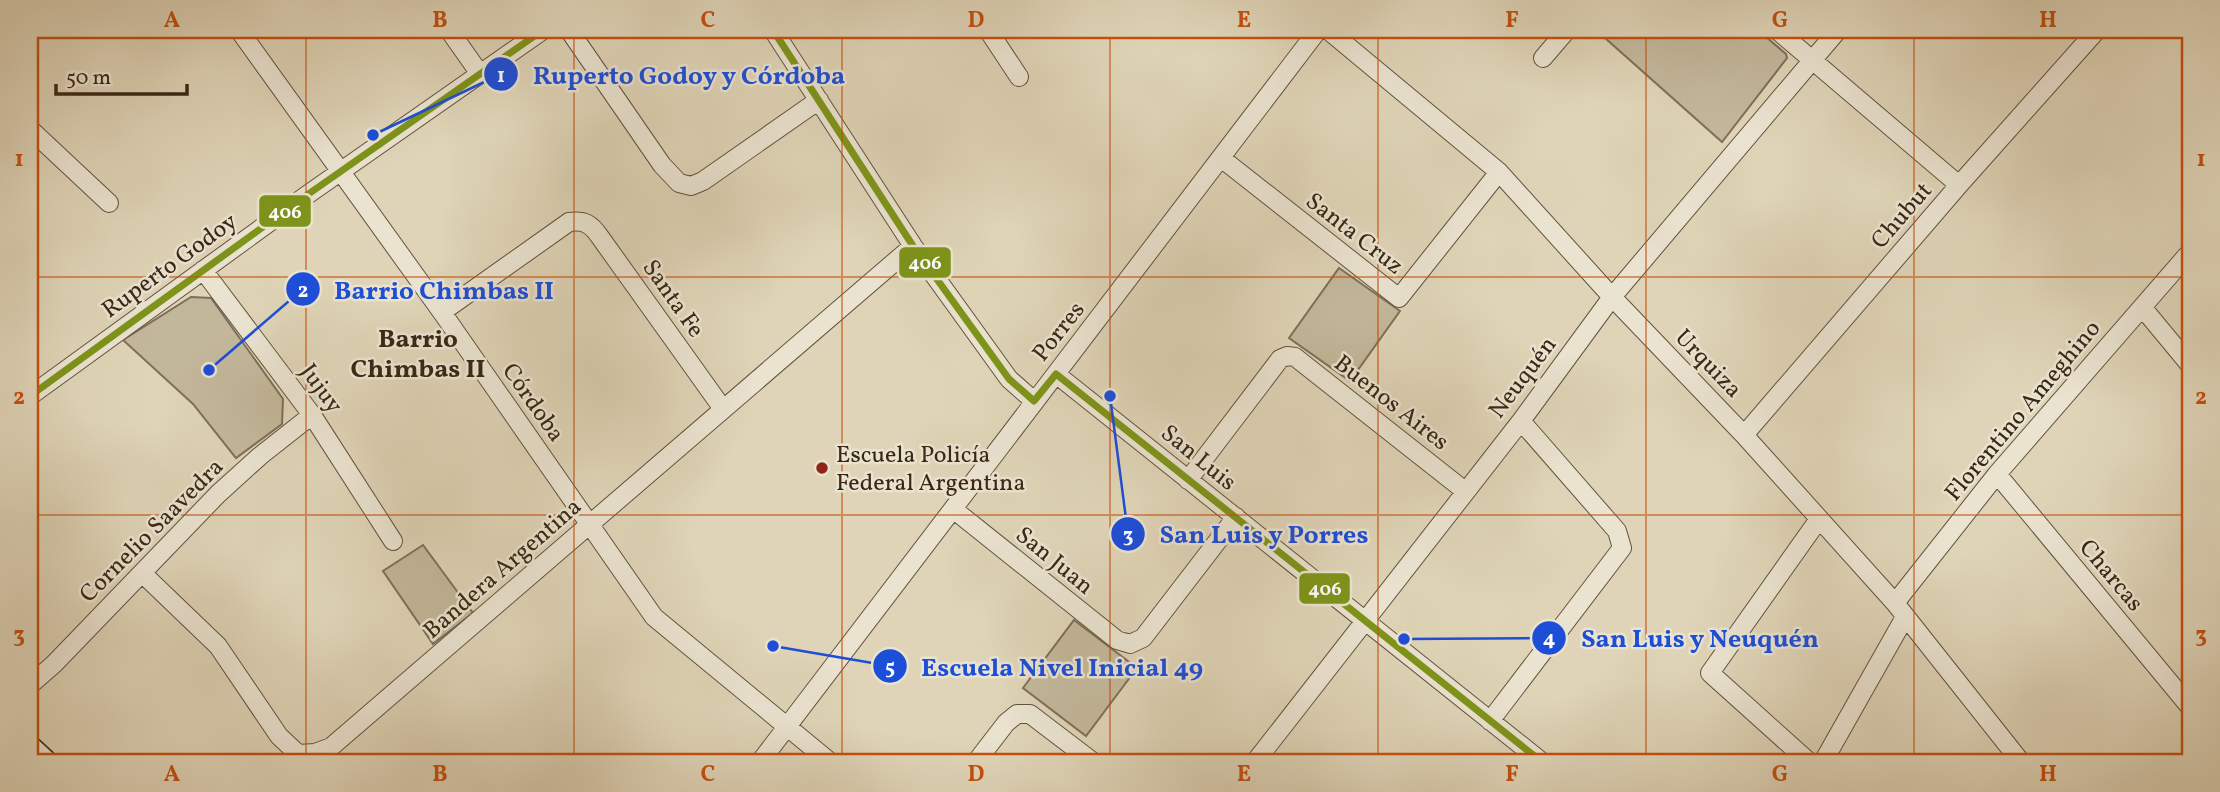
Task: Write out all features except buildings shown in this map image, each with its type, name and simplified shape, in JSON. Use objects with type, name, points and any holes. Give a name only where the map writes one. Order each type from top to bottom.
[{"type":"main road","points":[[30,750],[43,762]]},
{"type":"street","name":"Córdoba","points":[[239,30],[442,312],[654,617],[830,762]]},
{"type":"street","points":[[449,30],[480,74]]},
{"type":"street","name":"Ruperto Godoy","points":[[30,396],[340,172],[543,30]]},
{"type":"street","points":[[569,30],[662,165],[678,183],[691,187],[819,100]]},
{"type":"street","points":[[773,30],[913,246],[1009,379],[1034,401]]},
{"type":"street","points":[[988,30],[1018,77]]},
{"type":"street","name":"Porres","points":[[760,762],[1318,30]]},
{"type":"street","name":"Urquiza","points":[[1328,30],[1499,172],[1612,297],[1744,435],[1900,610],[2021,762]]},
{"type":"street","points":[[1543,58],[1567,30]]},
{"type":"street","points":[[1777,30],[1959,185]]},
{"type":"street","name":"Neuquén","points":[[1260,761],[1521,421],[1612,297],[1838,30]]},
{"type":"street","name":"Chubut","points":[[1744,435],[1959,185],[2097,30]]},
{"type":"street","points":[[30,129],[109,203]]},
{"type":"street","name":"Santa Cruz","points":[[1221,158],[1399,298],[1499,172]]},
{"type":"street","name":"Santa Fe","points":[[442,312],[569,222],[582,220],[593,227],[723,409]]},
{"type":"street","name":"Bandera Argentina","points":[[142,573],[218,646],[279,736],[298,754],[315,753],[331,747],[913,246]]},
{"type":"street","name":"Florentino Ameghino","points":[[1823,762],[1900,610],[1997,474],[2190,252]]},
{"type":"street","name":"Jujuy","points":[[203,270],[312,415],[393,541]]},
{"type":"street","points":[[2142,307],[2190,365]]},
{"type":"street","name":"Buenos Aires","points":[[1188,480],[1280,359],[1287,356],[1295,357],[1465,491]]},
{"type":"street","name":"San Luis","points":[[1056,374],[1542,762]]},
{"type":"street","name":"Cornelio Saavedra","points":[[30,685],[54,664],[218,494],[312,415]]},
{"type":"street","points":[[1490,721],[1622,548],[1617,531],[1521,421]]},
{"type":"street","name":"Charcas","points":[[1997,474],[2190,707]]},
{"type":"street","name":"San Juan","points":[[953,509],[1117,640],[1130,644],[1143,638],[1236,517]]},
{"type":"street","points":[[1810,762],[1710,673],[1819,519]]},
{"type":"street","points":[[976,762],[1017,713],[1030,715],[1093,762]]},
{"type":"shaded area","points":[[1596,30],[1758,30],[1786,54],[1787,58],[1722,142]]},
{"type":"shaded area","points":[[1339,268],[1400,311],[1350,381],[1289,338]]},
{"type":"shaded area","name":"Barrio Chimbas II","points":[[191,297],[211,298],[283,399],[282,424],[236,458],[193,404],[123,340]]},
{"type":"shaded area","points":[[423,545],[473,613],[433,644],[383,571]]},
{"type":"shaded area","points":[[1074,620],[1137,668],[1086,736],[1023,688]]},
{"type":"transit line","name":"406","points":[[30,396],[307,195],[543,30]]},
{"type":"transit line","name":"406","points":[[773,30],[913,246],[1009,379],[1034,401],[1056,374],[1542,762]]},
{"type":"place","name":"Ruperto Godoy y Córdoba","points":[[373,135]]},
{"type":"place","name":"Barrio Chimbas II","points":[[209,370]]},
{"type":"place","name":"San Luis y Porres","points":[[1110,396]]},
{"type":"place","name":"Escuela Policía Federal Argentina","points":[[822,468]]},
{"type":"place","name":"San Luis y Neuquén","points":[[1404,639]]},
{"type":"place","name":"Escuela Nivel Inicial 49","points":[[773,646]]},
{"type":"district","name":"Barrio Chimbas II","points":[[418,353]]}]
